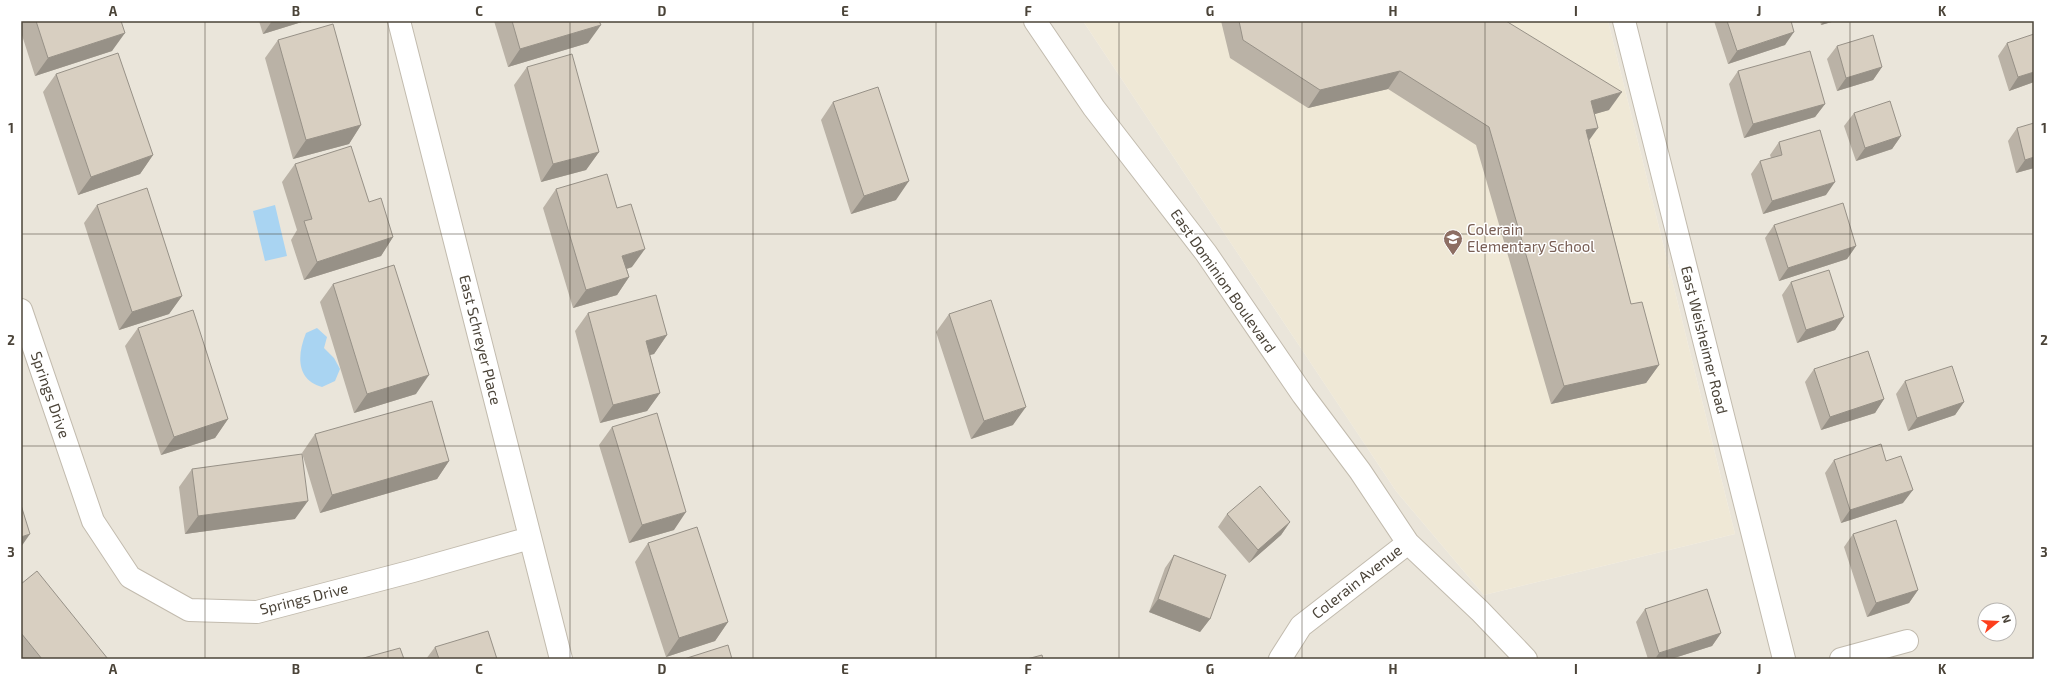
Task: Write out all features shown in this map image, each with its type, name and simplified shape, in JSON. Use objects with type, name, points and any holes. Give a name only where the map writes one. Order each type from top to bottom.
[{"type":"street","name":"East Schreyer Place","points":[[399,21],[561,659]]},
{"type":"street","name":"East Dominion Boulevard","points":[[1035,21],[1094,108],[1206,253],[1303,395],[1360,471],[1408,543]]},
{"type":"street","name":"East Weisheimer Road","points":[[1624,21],[1784,659]]},
{"type":"street","name":"Springs Drive","points":[[21,310],[93,521],[130,577],[189,610],[256,612],[413,571],[530,538]]},
{"type":"street","name":"Colerain Avenue","points":[[1280,659],[1302,626],[1408,543],[1480,611],[1526,659]]},
{"type":"street","points":[[1841,659],[1908,641]]},
{"type":"shaded area","points":[[21,21],[1083,21],[1396,491],[1484,595],[1735,534],[1608,21],[2034,21],[2034,659],[21,659]]},
{"type":"shaded area","name":"Colerain Elementary School","points":[[1083,21],[1608,21],[1735,534],[1484,595],[1396,491]]},
{"type":"water","points":[[275,205],[287,256],[265,261],[253,211]]},
{"type":"water","points":[[317,328],[327,337],[324,348],[334,358],[340,369],[335,381],[322,387],[313,384],[307,379],[303,373],[300,358],[306,333]]},
{"type":"building","points":[[36,21],[121,21],[125,33],[48,58]]},
{"type":"building","points":[[512,21],[599,21],[601,25],[520,49]]},
{"type":"building","name":"Colerain Elementary School","points":[[1239,21],[1506,21],[1622,92],[1591,101],[1598,128],[1586,130],[1631,304],[1642,302],[1659,365],[1564,386],[1489,127],[1400,71],[1320,90],[1243,40]]},
{"type":"building","points":[[1727,21],[1791,21],[1794,32],[1737,51]]},
{"type":"building","points":[[333,24],[361,125],[306,140],[278,40]]},
{"type":"building","points":[[2034,34],[2034,72],[2018,77],[2007,43]]},
{"type":"building","points":[[1873,35],[1882,67],[1846,78],[1837,46]]},
{"type":"building","points":[[1810,51],[1825,104],[1753,124],[1738,71]]},
{"type":"building","points":[[118,53],[153,155],[91,177],[56,74]]},
{"type":"building","points":[[572,54],[599,152],[553,164],[527,67]]},
{"type":"building","points":[[878,87],[909,181],[864,196],[833,102]]},
{"type":"building","points":[[1890,101],[1901,136],[1865,148],[1854,113]]},
{"type":"building","points":[[2034,123],[2034,157],[2025,160],[2017,128]]},
{"type":"building","points":[[1820,130],[1835,182],[1772,201],[1760,161],[1782,155],[1779,142]]},
{"type":"building","points":[[351,146],[369,202],[381,198],[393,237],[317,262],[304,221],[312,219],[295,164]]},
{"type":"building","points":[[607,174],[617,208],[631,204],[645,249],[622,256],[629,277],[586,290],[556,189]]},
{"type":"building","points":[[147,188],[182,296],[132,312],[97,205]]},
{"type":"building","points":[[1843,203],[1856,246],[1788,268],[1774,225]]},
{"type":"building","points":[[394,265],[429,375],[367,394],[333,284]]},
{"type":"building","points":[[1829,270],[1844,317],[1806,330],[1791,282]]},
{"type":"building","points":[[656,295],[667,335],[646,341],[660,393],[613,405],[588,313]]},
{"type":"building","points":[[991,300],[1026,407],[984,421],[949,314]]},
{"type":"building","points":[[193,310],[228,419],[174,437],[138,328]]},
{"type":"building","points":[[1868,351],[1884,399],[1830,417],[1814,369]]},
{"type":"building","points":[[1952,366],[1964,402],[1917,418],[1905,381]]},
{"type":"building","points":[[432,401],[449,461],[332,495],[315,434]]},
{"type":"building","points":[[657,413],[686,512],[642,525],[612,427]]},
{"type":"building","points":[[1881,444],[1886,461],[1901,456],[1913,490],[1850,510],[1834,460]]},
{"type":"building","points":[[302,454],[308,501],[198,516],[192,469]]},
{"type":"building","points":[[1260,486],[1290,522],[1258,550],[1227,514]]},
{"type":"building","points":[[21,505],[30,534],[21,537]]},
{"type":"building","points":[[1896,520],[1918,590],[1876,603],[1853,534]]},
{"type":"building","points":[[697,527],[728,622],[679,638],[648,543]]},
{"type":"building","points":[[1174,555],[1226,575],[1210,619],[1158,599]]},
{"type":"building","points":[[37,571],[108,659],[42,659],[21,633],[21,584]]},
{"type":"building","points":[[1707,589],[1721,633],[1659,653],[1645,609]]},
{"type":"building","points":[[488,631],[497,659],[439,659],[435,647]]},
{"type":"building","points":[[728,645],[732,659],[684,659]]},
{"type":"building","points":[[400,648],[404,659],[360,659]]},
{"type":"building","points":[[1042,655],[1043,659],[1027,659]]},
{"type":"place","name":"Colerain Elementary School","points":[[1453,256]]}]
